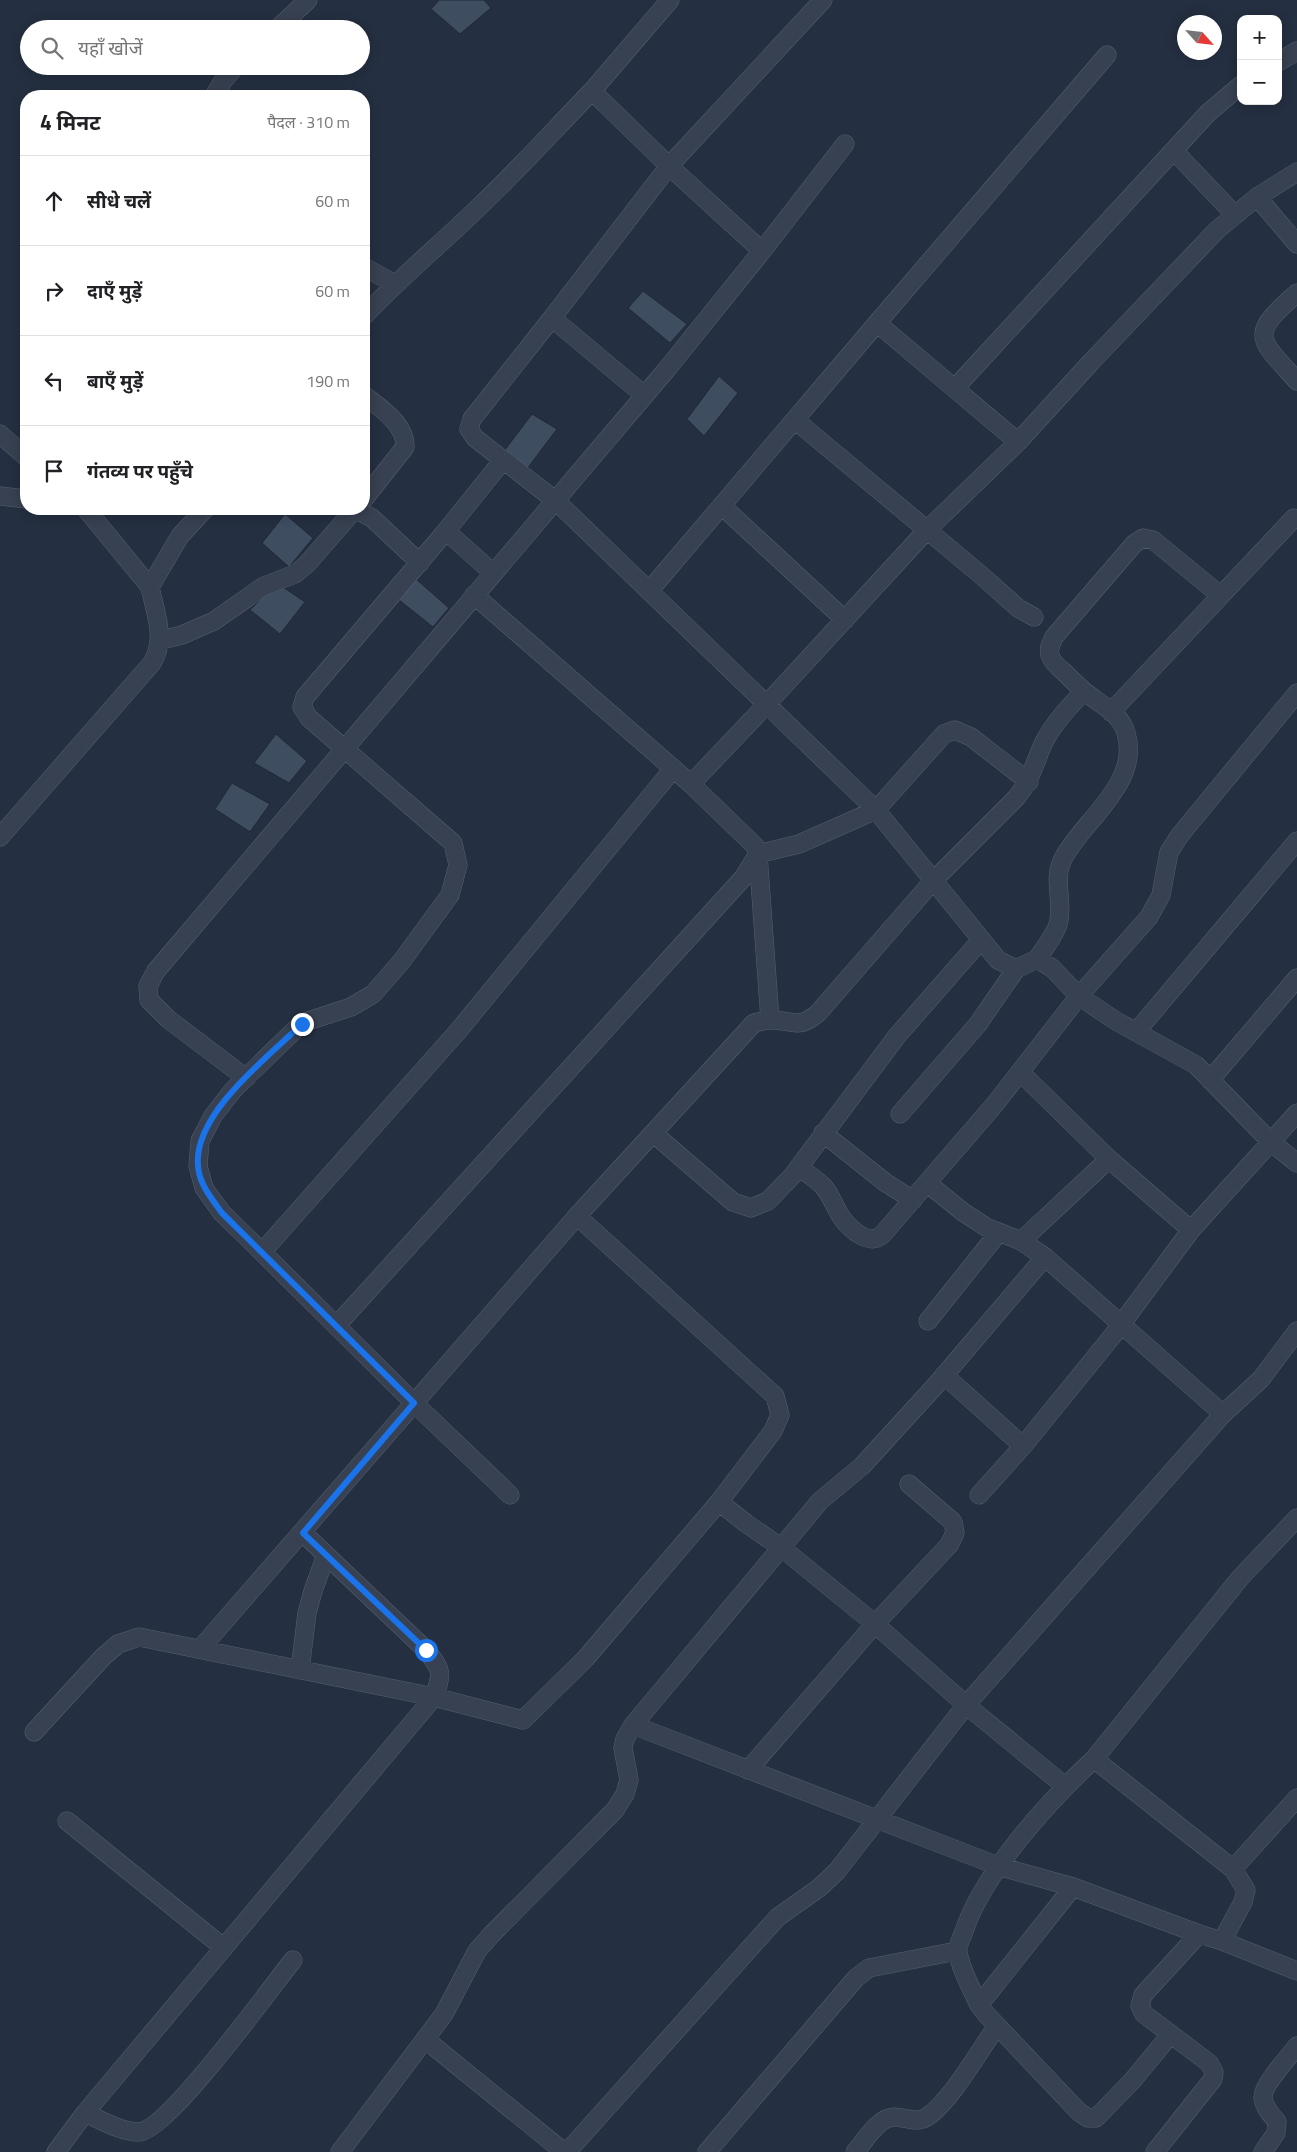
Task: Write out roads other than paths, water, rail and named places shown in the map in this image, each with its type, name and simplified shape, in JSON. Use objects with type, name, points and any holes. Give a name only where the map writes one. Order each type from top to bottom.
[{"type":"street","points":[[287,20],[308,0]]},
{"type":"street","points":[[370,310],[394,284],[483,204],[592,90],[670,0]]},
{"type":"street","points":[[823,0],[669,166],[472,419],[470,429],[475,438],[556,501],[876,810],[900,838],[932,882],[998,960],[1016,969]]},
{"type":"street","points":[[1282,60],[1297,52]]},
{"type":"street","points":[[649,591],[1107,55]]},
{"type":"street","points":[[218,90],[228,75]]},
{"type":"street","points":[[955,388],[1208,113],[1237,88]]},
{"type":"street","points":[[592,90],[669,166],[762,252]]},
{"type":"street","points":[[246,1078],[168,1019],[149,1000],[148,986],[156,971],[346,749],[474,595],[556,501],[762,252],[845,144]]},
{"type":"street","points":[[1174,151],[1235,215]]},
{"type":"street","points":[[691,784],[846,620],[927,530],[1018,442],[1091,362],[1217,230],[1257,196],[1297,172]]},
{"type":"street","points":[[1257,196],[1297,244]]},
{"type":"street","points":[[370,270],[394,284]]},
{"type":"street","points":[[1297,293],[1273,314],[1266,325],[1263,335],[1267,348],[1297,381]]},
{"type":"street","points":[[552,318],[644,395]]},
{"type":"street","points":[[877,323],[1018,442]]},
{"type":"street","points":[[370,400],[400,428],[406,438],[406,447],[370,491]]},
{"type":"street","points":[[794,420],[1018,608],[1034,617]]},
{"type":"street","points":[[0,434],[20,452]]},
{"type":"street","points":[[503,460],[420,563],[305,696],[302,707],[309,718],[453,843],[458,865],[450,895],[402,962],[373,994],[351,1007],[302,1024],[246,1078],[213,1116],[200,1141],[198,1166],[204,1188],[222,1213],[414,1403],[510,1494]]},
{"type":"street","points":[[0,496],[20,499]]},
{"type":"street","points":[[722,506],[846,620]]},
{"type":"street","points":[[0,837],[159,653],[161,640],[150,587],[91,515]]},
{"type":"street","points":[[150,587],[180,536],[199,515]]},
{"type":"street","points":[[161,640],[182,635],[214,621],[264,586],[295,574],[307,564],[350,515]]},
{"type":"street","points":[[366,515],[372,518],[420,563]]},
{"type":"street","points":[[1111,712],[1294,518]]},
{"type":"street","points":[[446,531],[493,573]]},
{"type":"street","points":[[900,1114],[978,1024],[1016,969],[1037,960],[1059,922],[1058,868],[1064,856],[1099,811],[1126,770],[1129,759],[1126,734],[1120,720],[1084,691],[1050,658],[1049,649],[1054,637],[1134,544],[1143,538],[1153,540],[1220,595]]},
{"type":"street","points":[[474,595],[691,784],[755,846],[758,854],[770,1020]]},
{"type":"street","points":[[200,1649],[303,1533],[577,1216],[754,1023],[770,1020],[793,1023],[808,1022],[818,1013],[932,882],[1017,797],[1029,782],[1044,744],[1060,716],[1084,691]]},
{"type":"street","points":[[798,1167],[823,1186],[845,1222],[869,1240],[876,1240],[882,1235],[1020,1072],[1079,996],[1149,917],[1161,895],[1169,852],[1180,835],[1297,693]]},
{"type":"street","points":[[336,1326],[744,878],[758,854],[799,844],[876,810],[944,734],[956,730],[971,737],[1029,782]]},
{"type":"street","points":[[262,1252],[459,1030],[673,769]]},
{"type":"street","points":[[1136,1032],[1297,841]]},
{"type":"street","points":[[653,1133],[733,1202],[751,1208],[768,1201],[798,1167],[897,1036],[981,940]]},
{"type":"street","points":[[1037,960],[1052,968],[1079,996],[1116,1021],[1196,1065],[1271,1142],[1297,1163]]},
{"type":"street","points":[[1210,1080],[1297,978]]},
{"type":"street","points":[[1020,1072],[1109,1158],[1192,1230]]},
{"type":"street","points":[[979,1495],[1023,1446],[1192,1230],[1297,1113]]},
{"type":"street","points":[[824,1133],[886,1183],[913,1200]]},
{"type":"street","points":[[1021,1241],[1109,1158]]},
{"type":"street","points":[[927,1183],[963,1212],[986,1227],[1021,1241],[1045,1257],[1223,1414]]},
{"type":"street","points":[[34,1732],[103,1657],[118,1644],[139,1637],[434,1697],[523,1720],[586,1658],[719,1502],[773,1431],[780,1415],[775,1396],[577,1216]]},
{"type":"street","points":[[928,1321],[999,1232]]},
{"type":"street","points":[[340,2152],[444,2014],[477,1951],[615,1810],[625,1794],[629,1780],[623,1748],[625,1739],[633,1725],[820,1501],[856,1472],[944,1375],[1045,1257]]},
{"type":"street","points":[[426,2040],[566,2152],[778,1918],[819,1888],[837,1871],[966,1705],[1223,1414],[1261,1379],[1297,1331]]},
{"type":"street","points":[[944,1375],[1023,1446]]},
{"type":"street","points":[[748,1770],[874,1624],[949,1544],[955,1533],[953,1522],[909,1484]]},
{"type":"street","points":[[719,1502],[782,1548],[874,1624],[966,1705],[1065,1786]]},
{"type":"street","points":[[1171,2034],[1108,2107],[1096,2118],[1088,2118],[1079,2112],[979,2005],[971,1990],[958,1950],[967,1921],[998,1866],[1065,1786],[1094,1759],[1240,1578],[1296,1520]]},
{"type":"street","points":[[56,2152],[85,2113],[434,1697],[441,1677],[439,1666],[426,1650],[303,1533]]},
{"type":"street","points":[[300,1670],[307,1613],[326,1555]]},
{"type":"street","points":[[633,1725],[998,1866],[1073,1887],[1222,1941],[1297,1971]]},
{"type":"street","points":[[1094,1759],[1233,1869],[1246,1890],[1243,1902],[1222,1941]]},
{"type":"street","points":[[1233,1869],[1297,1798]]},
{"type":"street","points":[[67,1821],[224,1948]]},
{"type":"street","points":[[979,2005],[1073,1887]]},
{"type":"street","points":[[1155,2152],[1213,2079],[1214,2072],[1209,2062],[1144,2014],[1140,2006],[1143,1995],[1199,1934]]},
{"type":"street","points":[[707,2152],[856,1978],[869,1968],[958,1950]]},
{"type":"street","points":[[85,2113],[123,2129],[139,2132],[149,2129],[163,2119],[189,2091],[293,1960]]},
{"type":"street","points":[[855,2152],[881,2122],[893,2117],[912,2120],[925,2118],[941,2105],[997,2026]]},
{"type":"street","points":[[1263,2152],[1276,2133],[1277,2122],[1266,2108],[1263,2098],[1266,2087],[1297,2046]]}]
